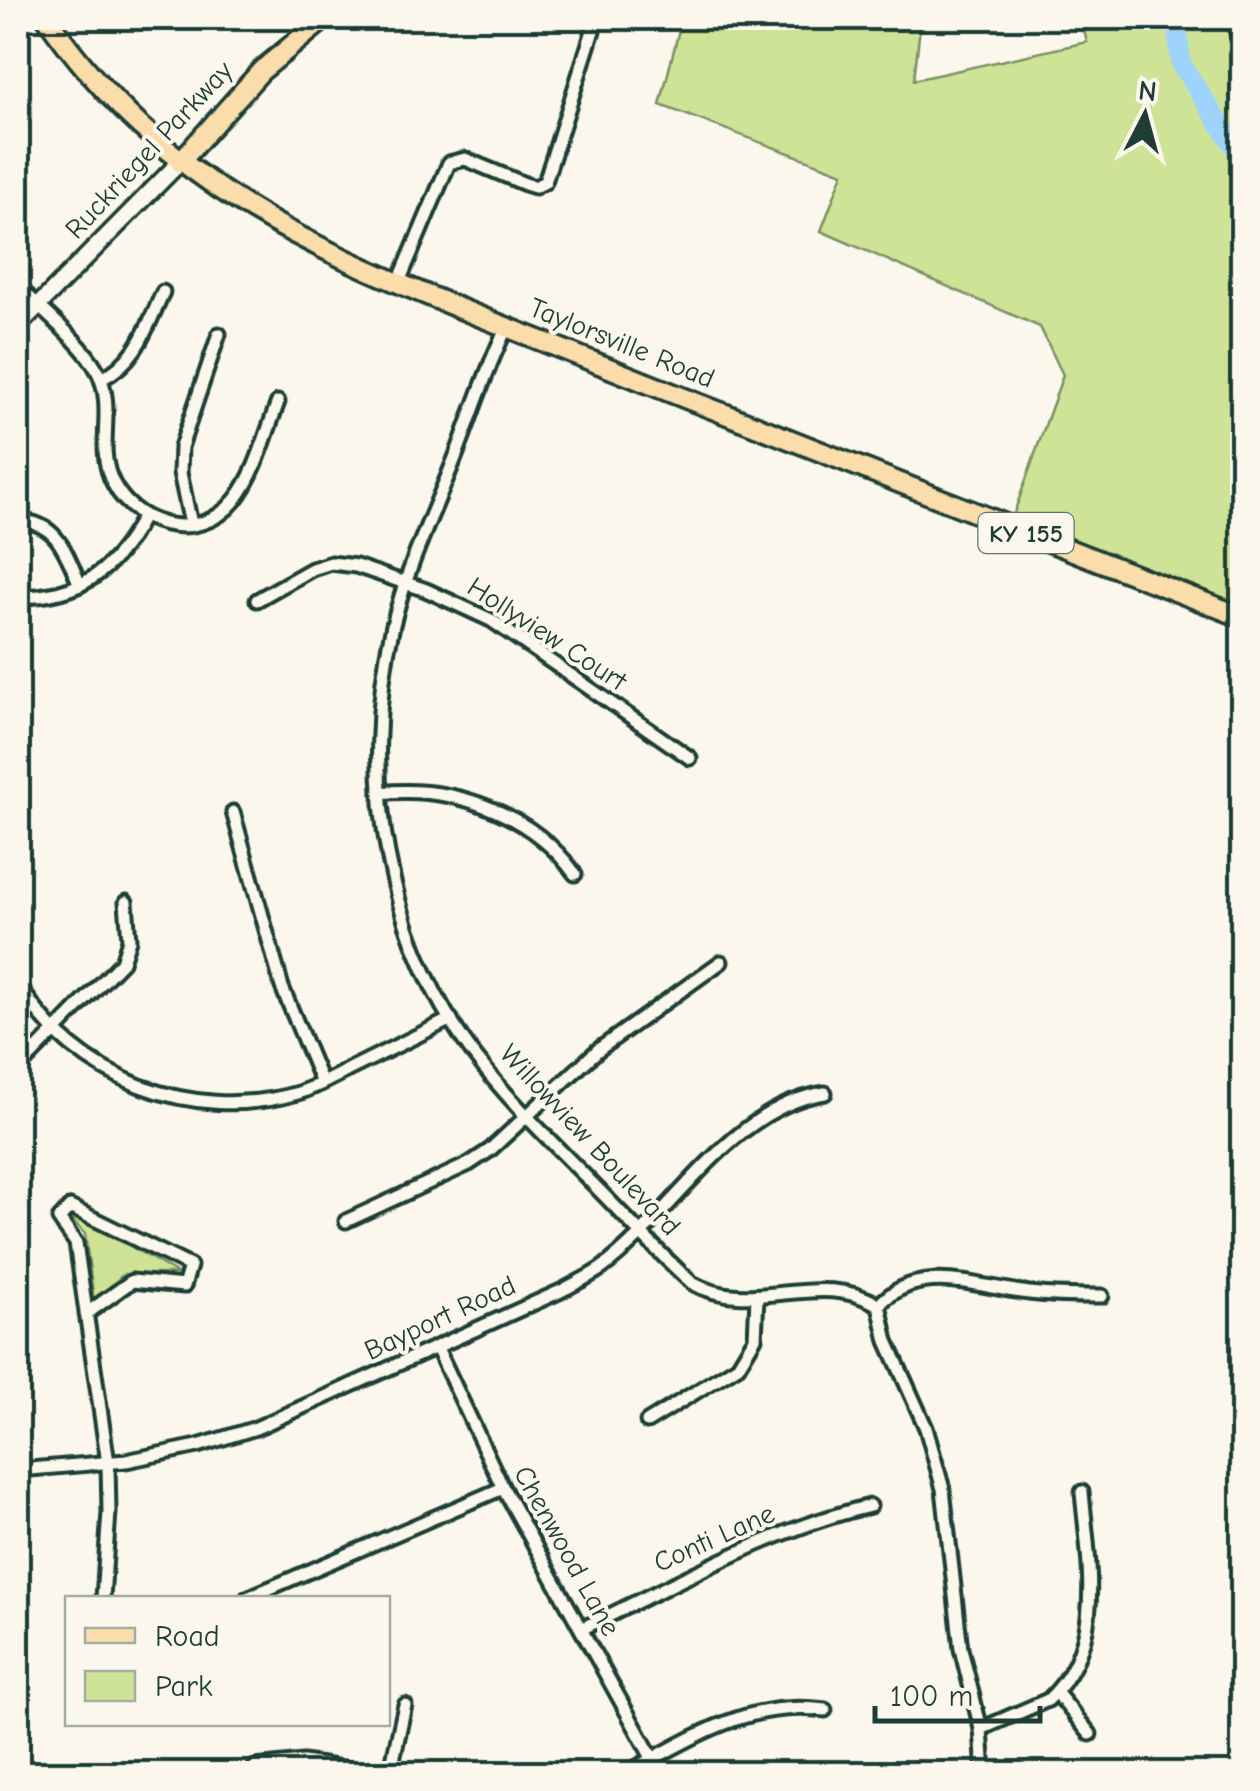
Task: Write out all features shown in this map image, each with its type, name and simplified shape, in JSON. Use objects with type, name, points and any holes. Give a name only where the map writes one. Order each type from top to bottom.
[{"type":"main road","name":"Taylorsville Road","points":[[50,18],[112,98],[180,162],[270,222],[316,247],[398,284],[1242,617]]},
{"type":"main road","name":"Ruckriegel Parkway","points":[[18,326],[180,162],[261,71],[325,18]]},
{"type":"street","points":[[398,284],[449,163],[465,159],[525,184],[545,182],[596,18]]},
{"type":"street","points":[[1233,18],[1242,49]]},
{"type":"street","points":[[18,286],[88,358],[101,379],[108,412],[106,466],[118,496],[143,518],[192,524],[209,519],[234,501],[251,471],[278,402]]},
{"type":"street","points":[[101,379],[134,354],[164,292]]},
{"type":"street","name":"Willowview Boulevard","points":[[507,327],[405,584],[384,673],[378,721],[380,793],[387,847],[417,950],[451,1019],[484,1068],[681,1273],[704,1289],[720,1294],[757,1298],[823,1288],[855,1293],[879,1304]]},
{"type":"street","points":[[192,524],[180,473],[181,447],[219,334]]},
{"type":"street","points":[[18,597],[54,594],[80,584],[115,561],[143,518]]},
{"type":"street","points":[[18,520],[38,523],[54,533],[80,584]]},
{"type":"street","name":"Hollyview Court","points":[[257,600],[331,563],[356,566],[456,601],[491,620],[690,758]]},
{"type":"street","points":[[380,793],[428,790],[472,800],[502,813],[554,848],[575,874]]},
{"type":"street","points":[[233,812],[282,987],[322,1083]]},
{"type":"street","points":[[18,1069],[122,962],[129,940],[126,902]]},
{"type":"street","points":[[346,1221],[469,1164],[490,1150],[598,1050],[721,962]]},
{"type":"street","points":[[18,984],[55,1032],[90,1060],[139,1086],[193,1100],[258,1101],[296,1094],[451,1019]]},
{"type":"street","name":"Bayport Road","points":[[18,1470],[108,1463],[198,1446],[256,1428],[437,1348],[600,1269],[756,1120],[788,1102],[825,1093]]},
{"type":"street","points":[[86,1314],[132,1280],[184,1286],[190,1266],[70,1206],[58,1219],[76,1243],[86,1314],[108,1463],[110,1512],[103,1596]]},
{"type":"street","points":[[984,1774],[982,1729],[960,1648],[943,1490],[926,1428],[886,1341],[879,1304],[908,1286],[940,1278],[1024,1293],[1102,1296]]},
{"type":"street","points":[[647,1422],[738,1366],[754,1338],[757,1298]]},
{"type":"street","name":"Chenwood Lane","points":[[437,1348],[503,1488],[661,1774]]},
{"type":"street","points":[[253,1596],[503,1488]]},
{"type":"street","points":[[982,1729],[1030,1710],[1056,1692],[1082,1644],[1090,1612],[1082,1492]]},
{"type":"street","name":"Conti Lane","points":[[583,1628],[668,1584],[792,1530],[870,1506]]},
{"type":"street","points":[[1056,1692],[1090,1734]]},
{"type":"street","points":[[390,1774],[405,1705]]},
{"type":"street","points":[[624,1774],[733,1719],[786,1706],[825,1710]]},
{"type":"street","points":[[254,1767],[324,1764],[381,1774]]},
{"type":"green space","points":[[682,18],[921,18],[914,80],[1087,42],[1081,18],[1224,18],[1242,67],[1242,606],[1013,516],[1063,375],[1040,327],[821,231],[843,173],[660,105]]},
{"type":"green space","points":[[75,1214],[178,1274],[124,1274],[94,1301],[85,1234],[71,1219]]},
{"type":"waterway","points":[[1176,18],[1181,64],[1242,158]]}]
